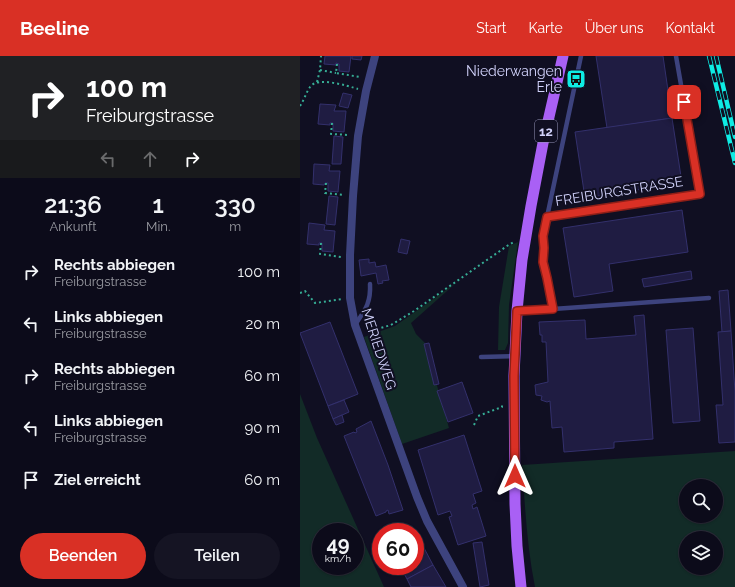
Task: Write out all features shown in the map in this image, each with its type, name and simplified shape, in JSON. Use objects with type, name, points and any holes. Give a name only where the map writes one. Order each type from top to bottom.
[{"type":"main road","name":"FREIBURGSTRASSE","points":[[521,587],[515,504],[514,376],[517,311],[526,237],[543,142],[562,56]]},
{"type":"street","name":"MERIEDWEG","points":[[375,56],[366,91],[358,136],[350,256],[350,298],[355,325],[417,497],[427,521],[463,587]]},
{"type":"lane","name":"FREIBURGSTRASSE","points":[[553,309],[543,262],[543,236],[581,56]]},
{"type":"lane","name":"FREIBURGSTRASSE","points":[[547,217],[700,194],[676,56]]},
{"type":"lane","points":[[355,325],[365,311],[370,296],[370,284]]},
{"type":"lane","points":[[517,311],[710,298]]},
{"type":"lane","points":[[481,357],[515,356]]},
{"type":"path","points":[[317,82],[321,56]]},
{"type":"path","points":[[336,73],[337,64]]},
{"type":"path","points":[[320,70],[369,79]]},
{"type":"path","points":[[300,106],[311,85],[317,82],[336,83],[366,91]]},
{"type":"path","points":[[332,123],[331,134],[358,136]]},
{"type":"path","points":[[326,183],[325,193],[353,196]]},
{"type":"path","points":[[359,335],[391,325],[507,246],[526,237]]},
{"type":"path","points":[[321,243],[320,254],[344,257]]},
{"type":"path","points":[[300,293],[305,291],[315,303],[347,299]]},
{"type":"path","points":[[474,425],[478,416],[502,407],[502,399]]},
{"type":"green space","points":[[518,242],[509,305],[508,343],[505,350],[498,350],[499,307],[509,246]]},
{"type":"green space","points":[[456,283],[411,323],[416,334],[425,343],[449,428],[402,444],[364,337],[395,326]]},
{"type":"green space","points":[[300,394],[317,438],[355,523],[312,523],[312,575],[364,575],[364,543],[372,560],[372,575],[379,575],[384,587],[300,587]]},
{"type":"green space","points":[[735,451],[735,587],[535,587],[525,511],[522,465]]},
{"type":"building","points":[[325,56],[351,56],[349,72],[339,71],[339,64],[336,63],[336,65],[324,64]]},
{"type":"building","points":[[352,56],[362,56],[361,60],[352,59]]},
{"type":"building","points":[[596,56],[663,56],[672,118],[607,128]]},
{"type":"building","points":[[343,93],[352,95],[348,108],[339,106]]},
{"type":"building","points":[[320,104],[336,105],[334,111],[346,111],[344,132],[333,131],[333,123],[330,123],[330,125],[318,124]]},
{"type":"building","points":[[672,118],[682,183],[585,198],[575,132]]},
{"type":"building","points":[[334,136],[343,137],[341,164],[332,164]]},
{"type":"building","points":[[314,164],[330,165],[329,171],[340,171],[338,192],[328,191],[328,183],[325,183],[324,185],[313,184]]},
{"type":"building","points":[[329,196],[338,197],[335,225],[326,224]]},
{"type":"building","points":[[682,210],[688,252],[609,264],[613,291],[574,297],[563,228]]},
{"type":"building","points":[[309,223],[325,225],[324,230],[335,231],[333,252],[322,251],[322,243],[319,243],[319,245],[307,244]]},
{"type":"building","points":[[401,239],[410,241],[407,254],[398,252]]},
{"type":"building","points":[[369,259],[369,263],[375,262],[376,267],[386,265],[389,280],[382,281],[383,283],[378,284],[376,273],[361,276],[359,260]]},
{"type":"building","points":[[691,271],[692,279],[644,287],[642,279]]},
{"type":"building","points":[[728,290],[731,331],[722,332],[719,291]]},
{"type":"building","points":[[644,315],[653,439],[614,442],[614,448],[564,452],[562,427],[552,428],[550,401],[547,402],[541,400],[542,396],[536,395],[535,385],[548,382],[546,342],[542,342],[539,322],[585,320],[586,339],[636,335],[634,316]]},
{"type":"building","points":[[330,322],[358,394],[328,406],[300,333]]},
{"type":"building","points":[[693,328],[700,421],[673,423],[666,330]]},
{"type":"building","points":[[731,331],[735,392],[735,442],[719,443],[716,405],[723,405],[718,332]]},
{"type":"building","points":[[429,343],[439,384],[434,385],[424,344]]},
{"type":"building","points":[[462,382],[473,413],[448,422],[437,391]]},
{"type":"building","points":[[344,400],[349,412],[333,419],[328,406]]},
{"type":"building","points":[[342,415],[344,422],[336,425],[333,419]]},
{"type":"building","points":[[371,421],[403,510],[389,514],[388,510],[376,516],[344,436],[357,432],[356,429]]},
{"type":"building","points":[[464,435],[482,491],[473,494],[476,503],[472,505],[473,509],[477,507],[486,536],[458,545],[449,517],[452,516],[450,511],[438,515],[418,450]]},
{"type":"building","points":[[482,542],[489,585],[480,587],[473,543]]},
{"type":"building","points":[[424,548],[433,565],[424,570]]},
{"type":"building","points":[[433,565],[446,587],[411,587],[407,579],[414,575],[424,575],[424,570]]},
{"type":"building","points":[[405,575],[414,575],[407,579]]},
{"type":"railway","points":[[709,56],[735,163]]},
{"type":"railway","points":[[716,56],[735,137]]},
{"type":"place","name":"Niederwangen Erle","points":[[576,79]]},
{"type":"route","points":[[515,476],[514,376],[517,311],[553,309],[543,262],[543,236],[547,217],[700,194],[684,102]]}]
